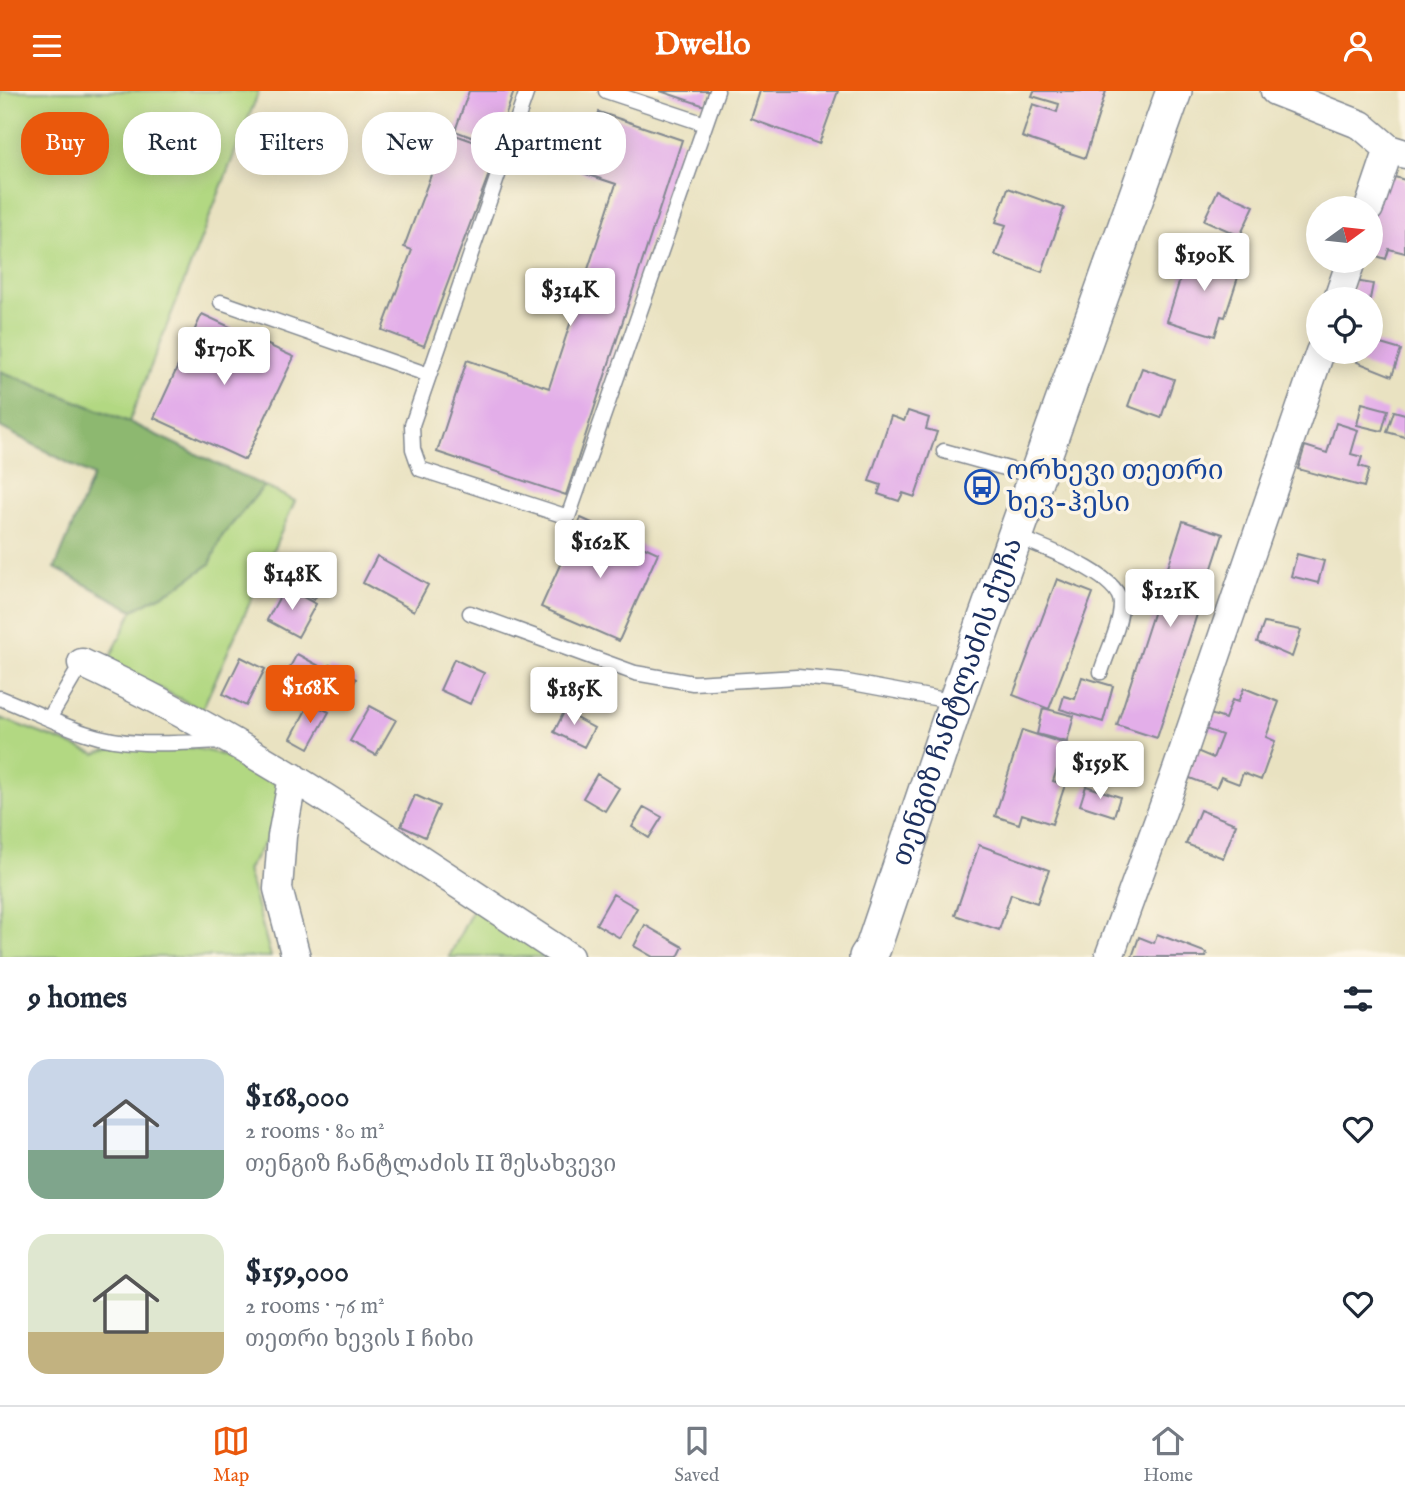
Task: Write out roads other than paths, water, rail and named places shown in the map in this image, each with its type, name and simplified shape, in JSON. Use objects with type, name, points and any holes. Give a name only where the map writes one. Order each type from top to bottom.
[{"type":"street","name":"თენგიზ ჩანტლაძის ქუჩა","points":[[867,957],[873,948],[956,702],[1174,91]]},
{"type":"street","points":[[1275,91],[1361,125],[1397,151],[1375,196]]},
{"type":"street","points":[[1109,957],[1177,770],[1316,364]]},
{"type":"street","points":[[82,663],[156,698],[293,777],[569,957]]},
{"type":"street","points":[[293,777],[282,836],[278,889],[296,957]]},
{"type":"lane","points":[[527,91],[412,425],[412,449],[420,469],[568,517],[716,91]]},
{"type":"lane","points":[[606,91],[705,124]]},
{"type":"lane","points":[[221,302],[429,375]]},
{"type":"lane","points":[[944,451],[1038,478]]},
{"type":"lane","points":[[1016,536],[1069,559],[1103,578],[1116,591],[1121,604],[1101,672]]},
{"type":"lane","points":[[470,613],[635,673],[693,683],[797,677],[831,680],[956,702]]},
{"type":"lane","points":[[50,717],[82,663]]},
{"type":"lane","points":[[0,698],[84,733],[112,739],[153,744],[232,741]]},
{"type":"place","name":"ორხევი თეთრი ხევ-ჰესი","points":[[982,487]]}]
